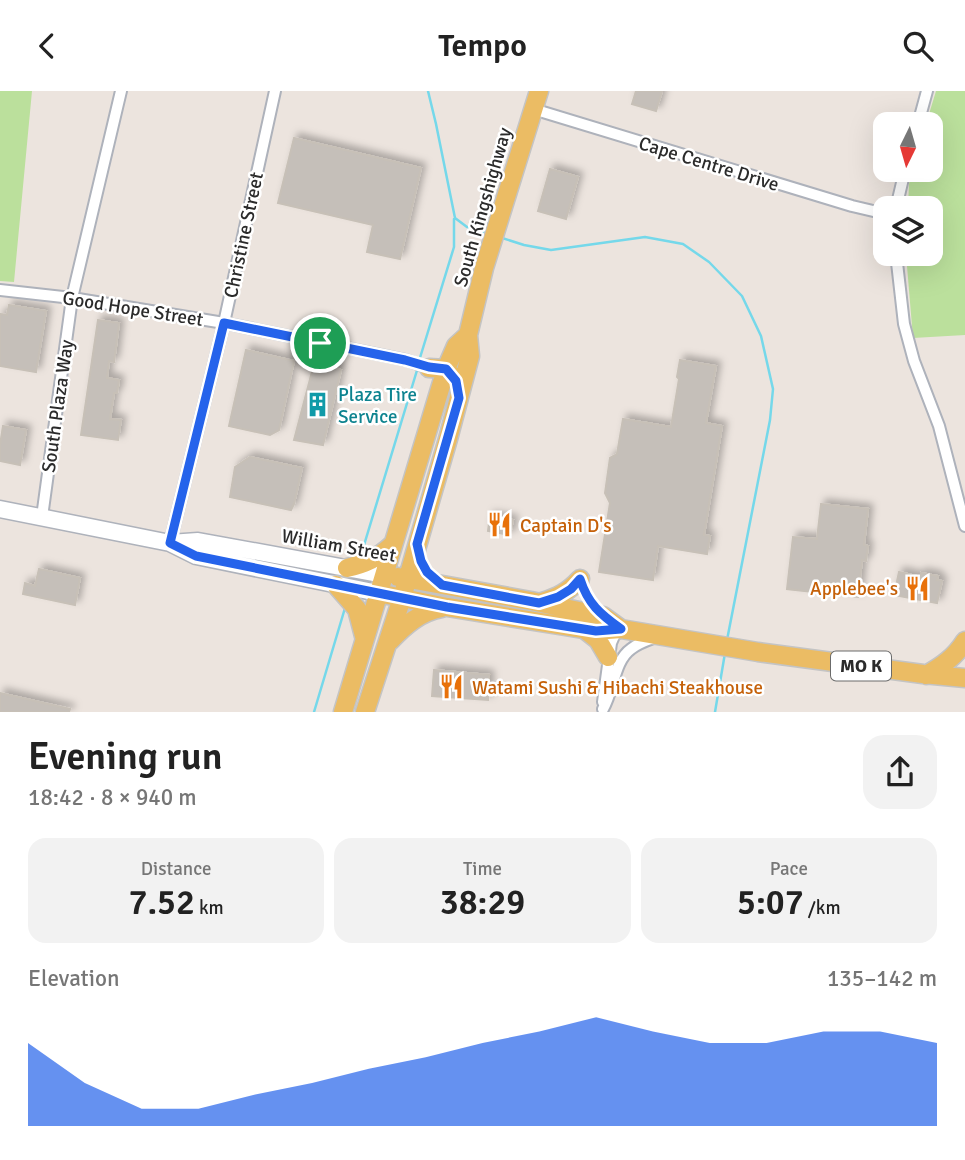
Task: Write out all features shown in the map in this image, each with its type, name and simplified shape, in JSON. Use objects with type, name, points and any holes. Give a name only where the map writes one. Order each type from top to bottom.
[{"type":"main road","name":"South Kingshighway","points":[[365,712],[402,598],[459,398],[470,356],[468,335],[484,268],[539,91]]},
{"type":"main road","name":"South Kingshighway","points":[[343,712],[440,389],[438,368],[468,335]]},
{"type":"main road","points":[[438,368],[456,381],[459,398]]},
{"type":"main road","name":"William Street","points":[[0,509],[170,543],[196,556],[447,607],[596,631],[621,629],[758,652],[965,678]]},
{"type":"main road","name":"William Street","points":[[170,543],[198,541],[539,603],[603,616],[621,629]]},
{"type":"main road","points":[[417,544],[427,572],[442,585]]},
{"type":"main road","points":[[347,568],[365,564],[381,556],[393,545]]},
{"type":"main road","points":[[539,603],[558,597],[580,579],[592,605],[603,616]]},
{"type":"main road","points":[[336,585],[357,609],[364,640]]},
{"type":"main road","points":[[385,646],[413,619],[428,610],[447,607]]},
{"type":"main road","points":[[584,629],[598,640],[608,657]]},
{"type":"main road","points":[[925,675],[943,666],[960,650],[965,641]]},
{"type":"street","name":"South Plaza Way","points":[[42,517],[72,297],[121,91]]},
{"type":"street","name":"Christine Street","points":[[170,543],[224,323],[275,91]]},
{"type":"street","points":[[921,112],[927,91]]},
{"type":"street","name":"Cape Centre Drive","points":[[533,109],[873,211]]},
{"type":"street","points":[[897,266],[902,317],[914,361],[939,426],[965,526]]},
{"type":"street","name":"Good Hope Street","points":[[0,290],[72,297],[224,323],[438,368]]},
{"type":"street","points":[[603,710],[611,643],[621,629]]},
{"type":"street","points":[[603,710],[617,669],[625,655],[637,645],[658,636]]},
{"type":"green space","points":[[0,91],[32,91],[14,282],[0,281]]},
{"type":"green space","points":[[936,91],[965,91],[965,335],[913,338],[907,266],[943,266],[943,196],[908,196],[910,182],[943,182],[943,112],[930,112]]},
{"type":"building","points":[[636,91],[662,91],[656,111],[632,104]]},
{"type":"building","points":[[294,138],[421,168],[400,259],[367,252],[373,225],[278,203]]},
{"type":"building","points":[[550,169],[578,177],[566,219],[538,211]]},
{"type":"building","points":[[9,305],[46,311],[36,372],[0,366],[0,314],[7,315]]},
{"type":"building","points":[[98,320],[119,323],[114,362],[109,361],[107,378],[119,380],[110,419],[121,420],[118,440],[81,435]]},
{"type":"building","points":[[246,350],[294,361],[279,430],[270,435],[229,426]]},
{"type":"building","name":"Plaza Tire Service","points":[[315,360],[341,370],[323,445],[294,440]]},
{"type":"building","points":[[680,360],[716,366],[706,423],[722,426],[704,535],[710,536],[707,554],[658,546],[653,580],[599,572],[610,503],[605,493],[610,458],[617,454],[623,419],[671,427]]},
{"type":"building","points":[[3,426],[26,430],[20,465],[0,461]]},
{"type":"building","points":[[250,457],[302,468],[291,510],[230,497],[235,467]]},
{"type":"building","points":[[821,504],[868,509],[864,545],[868,546],[866,561],[862,560],[858,597],[787,589],[793,537],[817,539]]},
{"type":"building","name":"Captain D's","points":[[490,516],[513,520],[510,535],[488,531]]},
{"type":"building","points":[[39,569],[80,578],[75,605],[23,594],[25,583],[35,586]]},
{"type":"building","name":"Applebee's","points":[[899,572],[921,577],[921,573],[938,576],[937,580],[942,581],[937,603],[894,595]]},
{"type":"building","points":[[434,670],[489,675],[488,700],[432,696]]},
{"type":"building","points":[[0,693],[70,709],[69,712],[0,712]]},
{"type":"waterway","points":[[428,91],[455,218],[467,227],[486,233]]},
{"type":"waterway","points":[[419,361],[454,247],[454,219]]},
{"type":"waterway","points":[[499,237],[551,250],[645,237],[683,244],[709,262],[742,296],[761,336],[773,389],[770,420],[727,640]]},
{"type":"waterway","points":[[361,555],[418,367]]},
{"type":"waterway","points":[[314,712],[345,608]]},
{"type":"waterway","points":[[715,712],[725,653]]},
{"type":"place","name":"Plaza Tire Service","points":[[318,405]]},
{"type":"place","name":"Captain D's","points":[[500,525]]},
{"type":"place","name":"Applebee's","points":[[918,588]]},
{"type":"place","name":"Watami Sushi & Hibachi Steakhouse","points":[[452,687]]},
{"type":"route","points":[[224,323],[320,343],[446,369],[456,381],[459,398],[417,544],[427,572],[442,585],[539,603],[558,597],[580,579],[592,605],[621,629],[596,631],[447,607],[196,556],[170,543],[224,323]]}]
